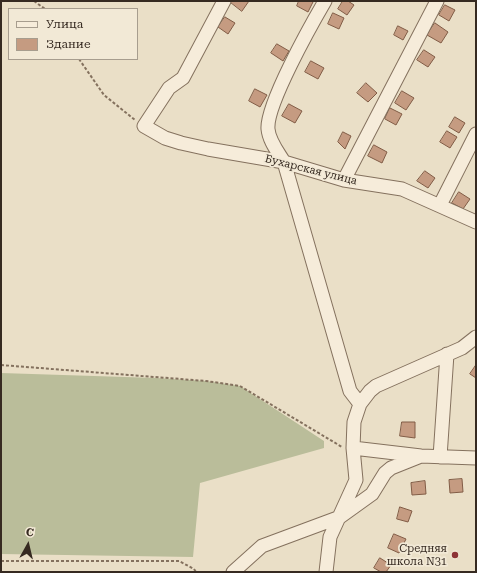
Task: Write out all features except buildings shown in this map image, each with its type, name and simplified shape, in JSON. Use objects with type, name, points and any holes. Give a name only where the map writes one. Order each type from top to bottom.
[{"type":"street","points":[[144,126],[169,88],[183,78],[224,1]]},
{"type":"street","points":[[324,1],[298,49],[269,120],[270,137],[284,162],[350,391],[360,404]]},
{"type":"street","points":[[344,180],[436,1]]},
{"type":"street","name":"Бухарская улица","points":[[144,126],[165,138],[181,143],[284,162],[344,180],[402,189],[476,222]]},
{"type":"street","points":[[440,205],[476,134]]},
{"type":"street","points":[[326,572],[330,537],[356,480],[353,448],[354,422],[360,404],[376,386],[462,348],[476,336]]},
{"type":"street","points":[[440,457],[447,354]]},
{"type":"street","points":[[353,448],[421,456],[476,458]]},
{"type":"street","points":[[233,572],[262,546],[340,517],[372,494],[385,473],[391,468],[421,456]]},
{"type":"path","points":[[34,1],[44,8]]},
{"type":"path","points":[[80,60],[104,95],[144,126]]},
{"type":"path","points":[[1,365],[206,381],[240,386],[336,445],[348,449],[353,448]]},
{"type":"path","points":[[1,561],[179,560],[194,568],[196,572]]},
{"type":"green space","points":[[1,373],[156,378],[206,381],[240,386],[324,441],[324,448],[200,483],[193,557],[1,554]]},
{"type":"place","name":"Средняя школа N31","points":[[455,555]]}]
